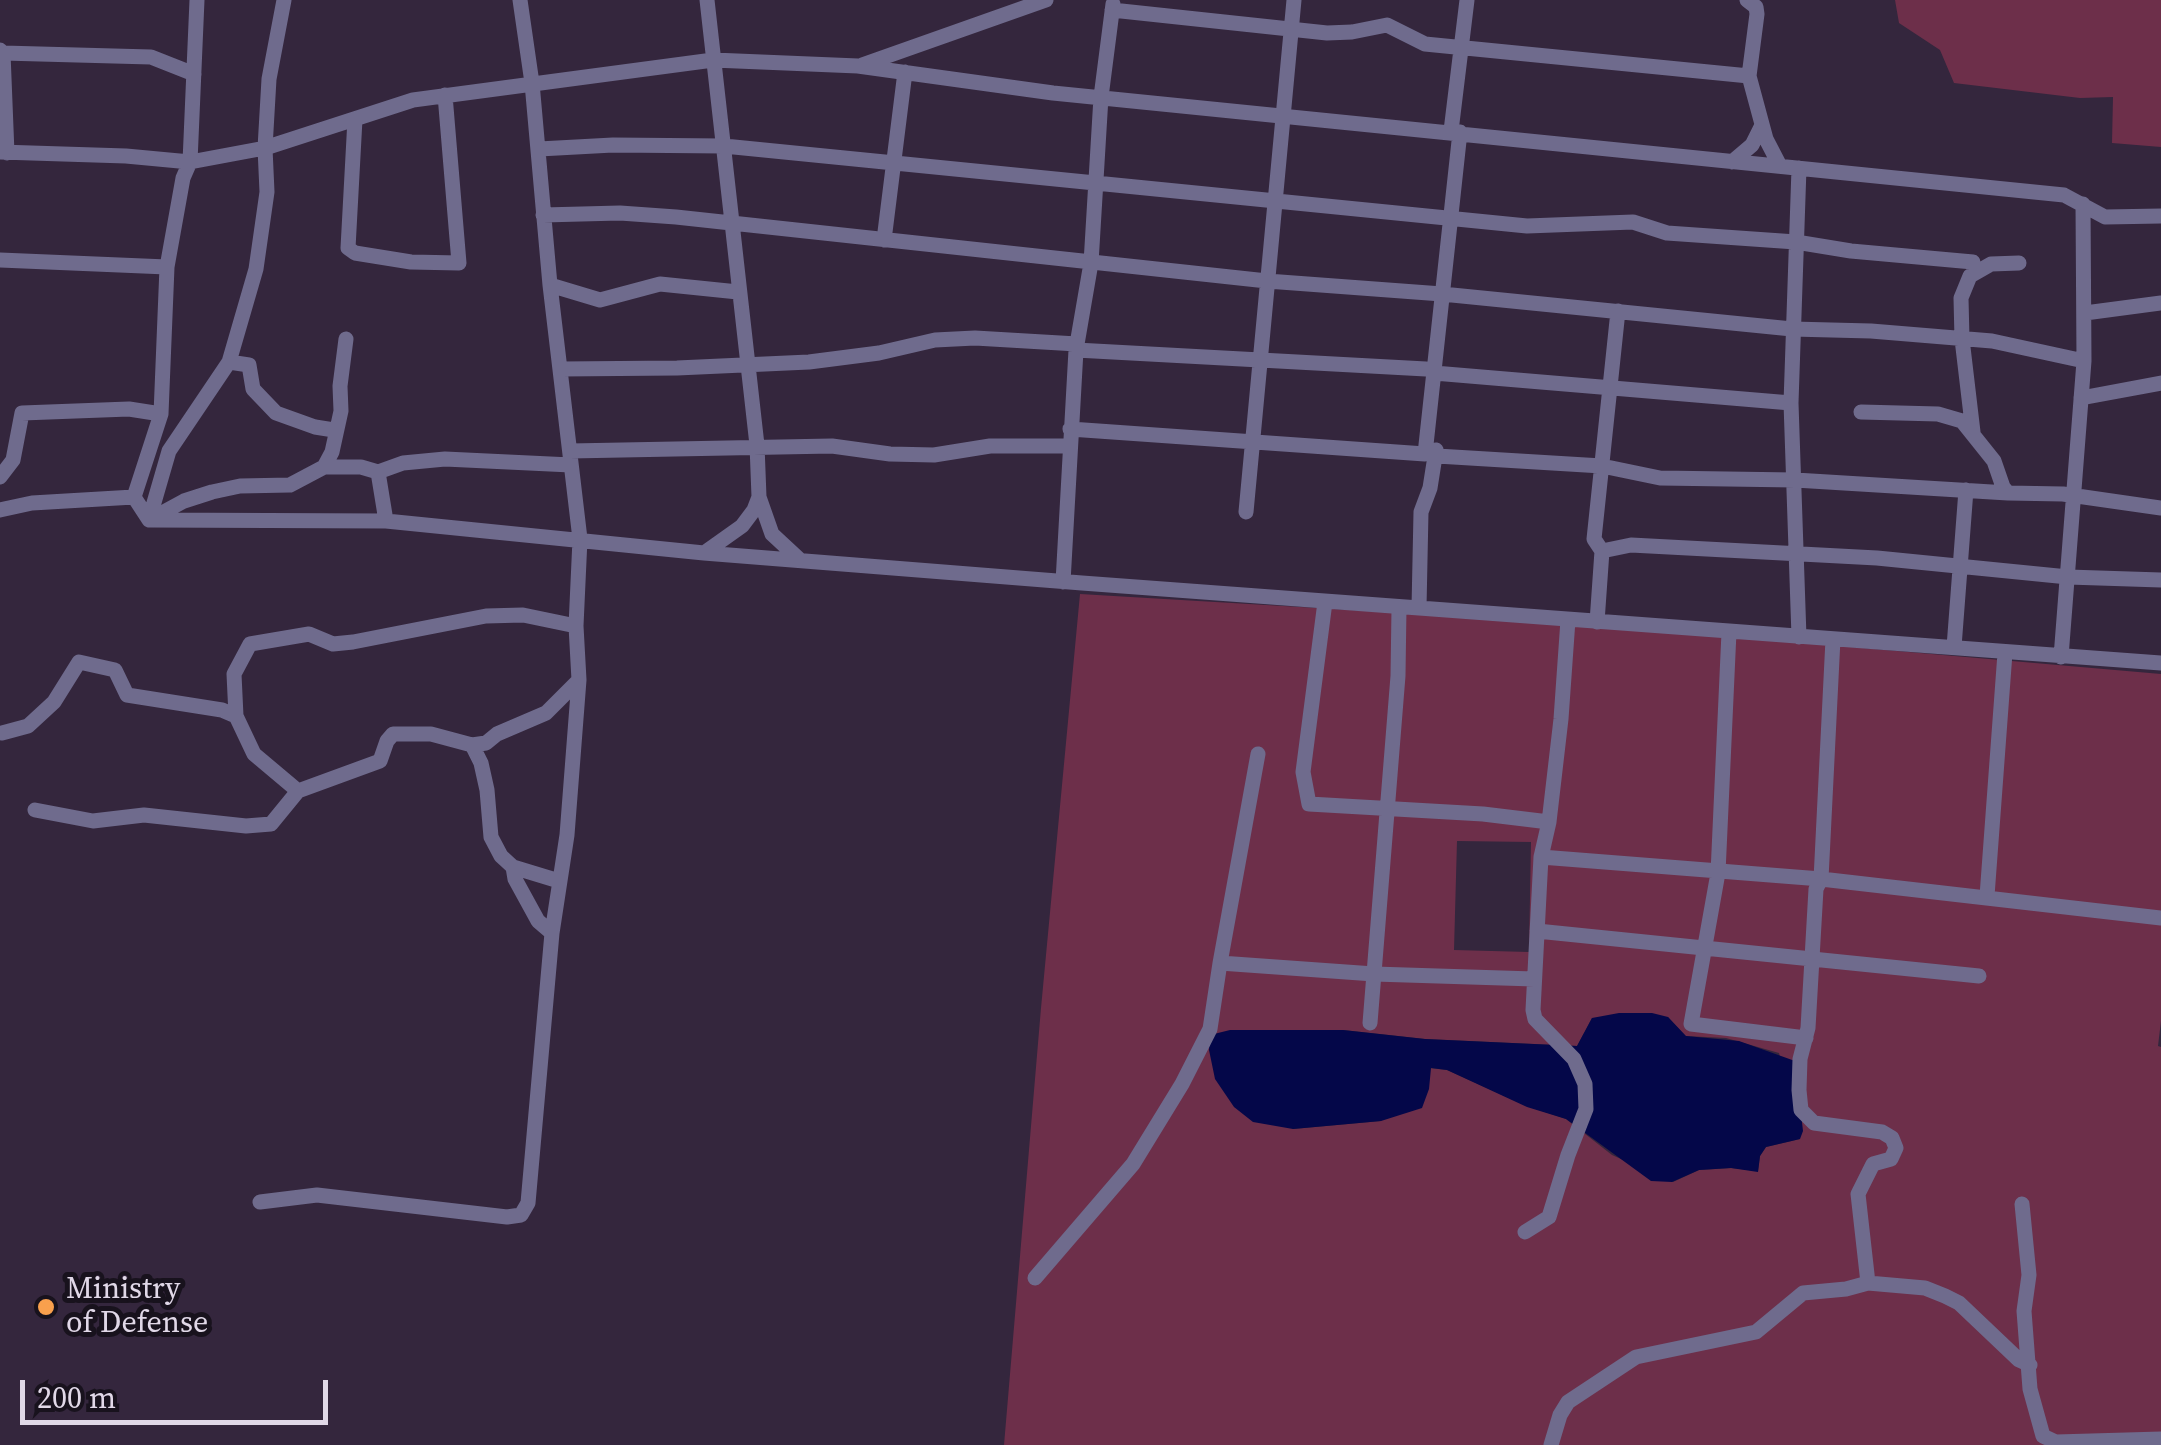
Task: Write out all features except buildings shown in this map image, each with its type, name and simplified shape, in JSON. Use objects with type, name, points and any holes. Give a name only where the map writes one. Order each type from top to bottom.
[{"type":"street","points":[[134,496],[162,414],[167,267],[183,178],[190,162],[198,0]]},
{"type":"street","points":[[149,520],[169,451],[229,362],[256,269],[267,192],[268,79],[284,0]]},
{"type":"street","points":[[260,1202],[317,1195],[507,1217],[521,1215],[528,1203],[552,934],[567,835],[578,680],[580,540],[520,0]]},
{"type":"street","points":[[707,0],[757,446],[759,497],[772,534],[800,560]]},
{"type":"street","points":[[858,66],[1046,0]]},
{"type":"street","points":[[1246,512],[1294,0]]},
{"type":"street","points":[[149,520],[184,501],[212,492],[240,486],[290,485],[324,467],[361,467],[378,472],[403,462],[445,458],[570,458],[757,446],[832,446],[919,455],[1070,438],[1250,442],[1425,454],[1452,216],[1460,45],[1466,0]]},
{"type":"street","points":[[1747,0],[1756,7],[1757,14],[1749,76],[1762,125],[1780,166]]},
{"type":"street","points":[[1063,582],[1077,347],[1091,262],[1101,98],[1112,5],[1291,29],[1352,32],[1387,25],[1417,42],[1749,76]]},
{"type":"street","points":[[194,74],[151,57],[1,52],[4,152],[190,162],[265,148],[413,100],[713,60],[858,66],[1101,98],[2064,195],[2105,217],[2161,216]]},
{"type":"street","points":[[884,240],[905,72]]},
{"type":"street","points":[[355,120],[348,248],[355,253],[411,262],[458,262],[445,95]]},
{"type":"street","points":[[1732,162],[1752,145],[1762,125]]},
{"type":"street","points":[[539,149],[613,144],[724,146],[1527,226],[1634,222],[1667,233],[1796,242],[1851,252],[1973,262]]},
{"type":"street","points":[[1799,168],[1791,403],[1799,637]]},
{"type":"street","points":[[2061,658],[2084,361],[2082,204]]},
{"type":"street","points":[[543,215],[620,212],[1267,281],[1442,294],[1792,330],[1871,331],[1962,339],[2020,346],[2084,361]]},
{"type":"street","points":[[0,260],[167,267]]},
{"type":"street","points":[[1973,433],[1961,298],[1970,276],[1991,264],[2019,263]]},
{"type":"street","points":[[550,284],[600,300],[660,284],[738,292]]},
{"type":"street","points":[[1419,608],[1421,512],[1437,456],[1430,371],[1443,343],[1442,294]]},
{"type":"street","points":[[2085,312],[2161,303]]},
{"type":"street","points":[[1597,622],[1602,551],[1594,539],[1618,311]]},
{"type":"street","points":[[561,369],[748,366],[861,356],[935,340],[975,338],[1258,362],[1430,371],[1610,390],[1791,403]]},
{"type":"street","points":[[324,467],[332,452],[341,411],[346,339]]},
{"type":"street","points":[[229,362],[248,365],[253,388],[276,413],[334,430]]},
{"type":"street","points":[[2081,398],[2161,383]]},
{"type":"street","points":[[0,477],[13,460],[22,413],[130,410],[162,414]]},
{"type":"street","points":[[1861,412],[1950,416],[1962,421],[1994,461],[2008,493]]},
{"type":"street","points":[[1437,456],[1602,466],[1660,478],[1795,480],[1966,490],[2161,508]]},
{"type":"street","points":[[378,472],[386,521]]},
{"type":"street","points":[[1954,648],[1966,490]]},
{"type":"street","points":[[134,496],[149,520]]},
{"type":"street","points":[[0,510],[32,503],[134,496]]},
{"type":"street","points":[[704,552],[742,526],[759,497]]},
{"type":"street","points":[[149,520],[386,521],[1063,582],[2161,663]]},
{"type":"street","points":[[1602,551],[1630,546],[1796,554],[2068,577],[2161,580]]},
{"type":"street","points":[[1325,602],[1304,772],[1308,804],[1483,814],[1549,822]]},
{"type":"street","points":[[1370,1023],[1398,676],[1399,608]]},
{"type":"street","points":[[298,790],[254,754],[236,716],[234,674],[250,644],[308,634],[333,644],[353,642],[500,615],[523,614],[576,626]]},
{"type":"street","points":[[1525,1232],[1549,1217],[1586,1109],[1585,1084],[1574,1059],[1535,1019],[1541,856],[1562,718],[1568,620]]},
{"type":"street","points":[[1730,632],[1718,872],[1691,1024],[1806,1038]]},
{"type":"street","points":[[1833,640],[1822,879],[1816,889],[1806,1038],[1800,1059],[1801,1110],[1814,1123],[1882,1132],[1892,1138],[1896,1148],[1890,1159],[1873,1164],[1858,1194],[1868,1283]]},
{"type":"street","points":[[1987,896],[2005,653]]},
{"type":"street","points":[[2,733],[28,726],[54,702],[80,662],[115,670],[127,695],[236,716]]},
{"type":"street","points":[[35,810],[92,822],[144,814],[246,826],[270,824],[298,790],[380,762],[393,734],[432,734],[472,745],[486,744],[497,734],[546,713],[578,680]]},
{"type":"street","points":[[472,745],[482,764],[491,837],[502,856],[513,867],[559,881]]},
{"type":"street","points":[[1034,1278],[1133,1164],[1210,1029],[1258,754]]},
{"type":"street","points":[[1541,856],[1822,879],[2161,918]]},
{"type":"street","points":[[513,867],[538,921],[552,934]]},
{"type":"street","points":[[1537,932],[1979,976]]},
{"type":"street","points":[[1220,963],[1534,980]]},
{"type":"street","points":[[2022,1204],[2028,1275],[2024,1311],[2038,1426],[2044,1436],[2059,1443],[2161,1439]]},
{"type":"street","points":[[1551,1445],[1568,1402],[1636,1357],[1756,1332],[1803,1293],[1868,1283],[1925,1288],[1959,1303],[2019,1360],[2030,1365]]},
{"type":"shaded area","points":[[1895,0],[2161,0],[2161,147],[2112,143],[2113,97],[2080,98],[1954,83],[1940,50],[1899,23]]},
{"type":"shaded area","points":[[1080,594],[1587,624],[2161,674],[2161,1445],[1004,1445]],"holes":[[[1457,841],[1531,842],[1529,952],[1454,950]],[[1668,1017],[1685,1036],[1726,1038],[1779,1053],[1800,1139],[1766,1147],[1758,1171],[1699,1170],[1673,1182],[1612,1155],[1566,1119],[1447,1070],[1430,1068],[1381,1121],[1293,1129],[1230,1030],[1343,1030],[1425,1039],[1577,1046],[1592,1018]]]},
{"type":"shaded area","points":[[1619,1013],[1668,1017],[1686,1036],[1739,1041],[1795,1061],[1803,1131],[1800,1139],[1766,1147],[1758,1172],[1731,1168],[1699,1170],[1672,1182],[1651,1181],[1566,1119],[1527,1107],[1447,1070],[1431,1068],[1422,1108],[1381,1121],[1293,1129],[1253,1122],[1234,1107],[1215,1079],[1209,1050],[1210,1035],[1230,1030],[1343,1030],[1425,1039],[1577,1046],[1592,1018]]},
{"type":"place","name":"Ministry of Defense","points":[[46,1307]]}]
